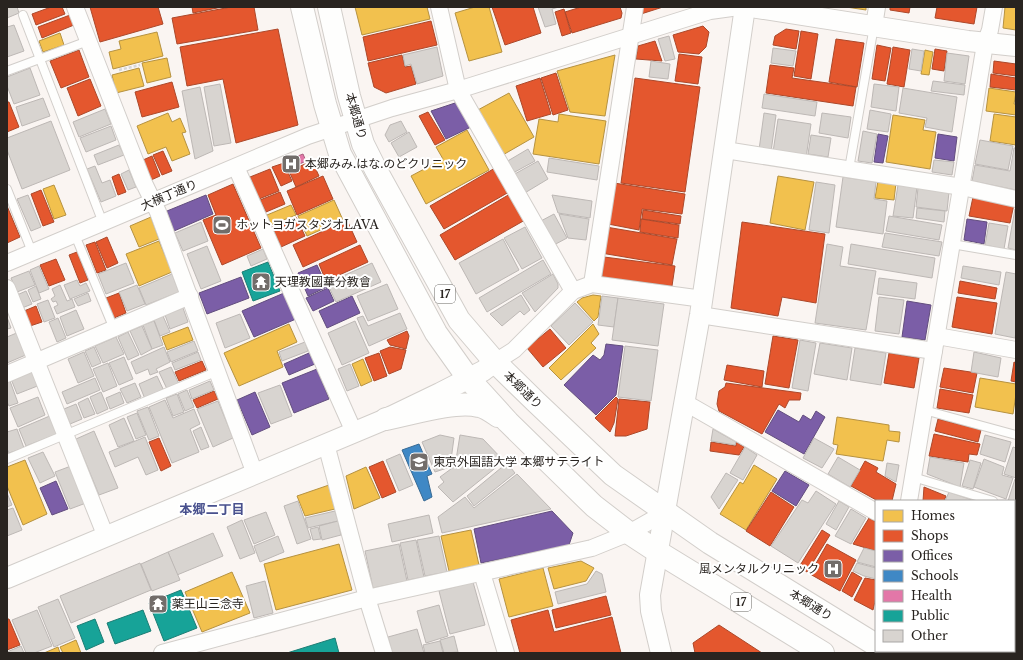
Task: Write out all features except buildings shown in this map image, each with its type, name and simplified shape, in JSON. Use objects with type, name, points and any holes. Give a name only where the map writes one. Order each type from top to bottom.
[{"type":"highway","name":"17","points":[[302,7],[331,128],[340,154],[436,333],[468,378],[508,422],[594,506],[629,533],[658,552],[823,653]]},
{"type":"highway","name":"本郷通り","points":[[329,7],[363,144],[459,320],[495,362],[613,475],[710,543],[875,644]]},
{"type":"highway","points":[[386,419],[449,406],[467,404],[481,406],[508,422]]},
{"type":"street","points":[[75,7],[143,181],[154,202],[255,474]]},
{"type":"street","points":[[439,7],[458,90],[573,291]]},
{"type":"street","points":[[592,284],[635,7]]},
{"type":"street","name":"大横丁通り","points":[[7,263],[308,136],[392,108],[458,90],[710,11],[739,7]]},
{"type":"street","points":[[661,653],[651,611],[650,595],[702,307],[745,7]]},
{"type":"street","points":[[751,7],[875,16],[985,44],[1016,46]]},
{"type":"street","points":[[909,500],[985,44],[990,30],[994,7]]},
{"type":"street","points":[[725,150],[962,187],[1016,199]]},
{"type":"street","points":[[236,166],[354,432]]},
{"type":"street","points":[[7,578],[386,419],[440,393],[483,371],[514,350],[573,291],[592,284],[702,307],[935,344],[1016,350]]},
{"type":"street","points":[[7,288],[106,536]]},
{"type":"street","points":[[7,374],[190,296]]},
{"type":"street","points":[[684,402],[875,511]]},
{"type":"street","points":[[326,444],[367,598],[384,653]]},
{"type":"street","points":[[162,653],[367,598],[592,548],[629,533],[666,512]]},
{"type":"street","points":[[482,573],[506,653]]},
{"type":"lane","points":[[24,15],[103,223]]},
{"type":"lane","points":[[849,169],[875,16]]},
{"type":"lane","points":[[7,71],[88,41]]},
{"type":"lane","points":[[7,189],[32,252]]},
{"type":"lane","points":[[75,235],[114,329]]},
{"type":"lane","points":[[952,244],[1016,255]]},
{"type":"lane","points":[[7,459],[218,371]]},
{"type":"lane","points":[[924,410],[1016,434]]},
{"type":"lane","points":[[913,477],[990,500]]},
{"type":"path","points":[[102,75],[140,65]]},
{"type":"place","name":"本郷みみ.はな.のどクリニック","points":[[291,164]]},
{"type":"place","name":"ホットヨガスタジオLAVA","points":[[222,225]]},
{"type":"place","name":"天理教國華分教會","points":[[261,282]]},
{"type":"place","name":"東京外国語大学 本郷サテライト","points":[[419,462]]},
{"type":"place","name":"風メンタルクリニック","points":[[833,569]]},
{"type":"place","name":"薬王山三念寺","points":[[158,604]]},
{"type":"district","name":"本郷二丁目","points":[[212,509]]}]
